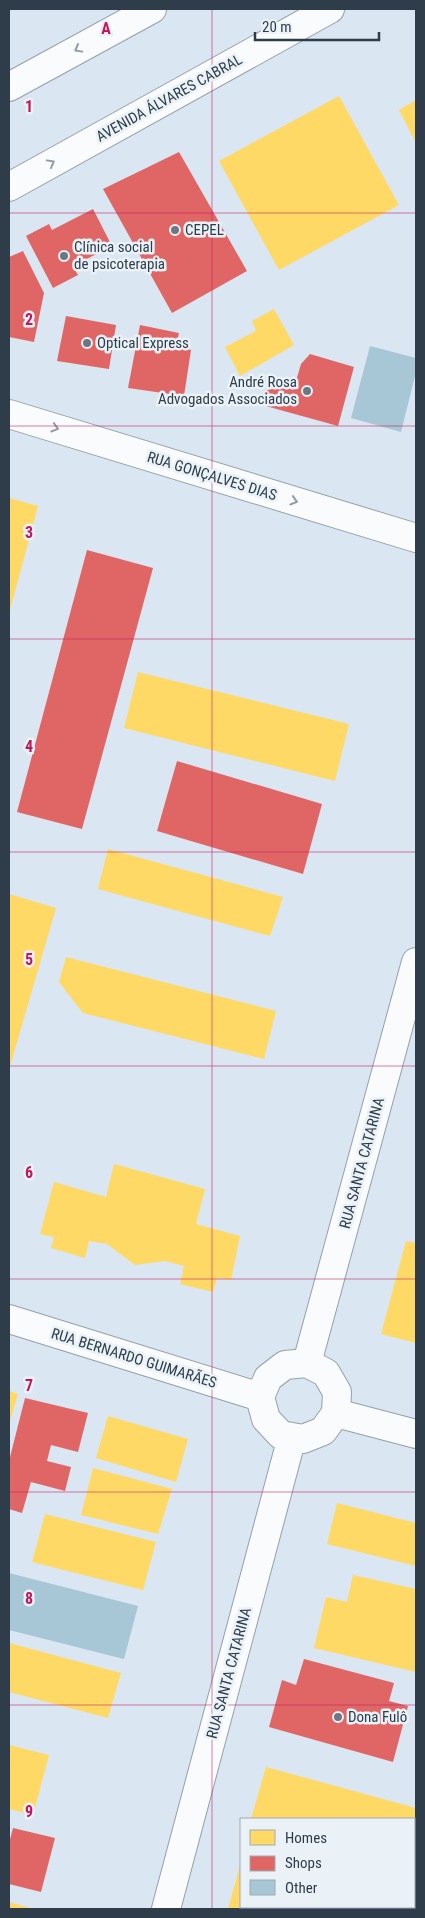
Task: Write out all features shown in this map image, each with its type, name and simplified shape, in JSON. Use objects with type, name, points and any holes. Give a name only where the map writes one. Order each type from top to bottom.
[{"type":"street","points":[[9,88],[152,9]]},
{"type":"street","name":"AVENIDA ÁLVARES CABRAL","points":[[9,187],[330,9]]},
{"type":"street","name":"RUA GONÇALVES DIAS","points":[[9,414],[416,538]]},
{"type":"street","name":"RUA SANTA CATARINA","points":[[307,1364],[416,962]]},
{"type":"street","name":"RUA BERNARDO GUIMARÃES","points":[[9,1319],[260,1397]]},
{"type":"street","points":[[307,1364],[326,1373],[337,1392],[336,1414],[323,1431],[303,1439],[292,1438],[281,1434],[266,1419],[260,1397],[268,1378],[285,1365],[307,1364]]},
{"type":"street","points":[[336,1414],[416,1434]]},
{"type":"street","name":"RUA SANTA CATARINA","points":[[166,1909],[292,1438]]},
{"type":"building: Homes","points":[[339,96],[399,205],[279,270],[219,161]]},
{"type":"building: Homes","points":[[416,100],[416,143],[399,110]]},
{"type":"building: Homes","points":[[274,309],[294,345],[240,376],[225,347],[256,331],[252,321]]},
{"type":"building: Homes","points":[[9,498],[38,506],[9,614]]},
{"type":"building: Homes","points":[[138,672],[349,724],[335,781],[124,728]]},
{"type":"building: Homes","points":[[108,849],[283,897],[270,936],[98,889]]},
{"type":"building: Homes","points":[[9,894],[56,908],[9,1070]]},
{"type":"building: Homes","points":[[66,957],[276,1011],[264,1059],[83,1013],[59,982]]},
{"type":"building: Homes","points":[[114,1164],[205,1189],[196,1224],[240,1236],[231,1280],[217,1278],[213,1292],[180,1284],[184,1266],[165,1261],[135,1265],[107,1244],[89,1241],[85,1258],[51,1248],[54,1237],[40,1234],[54,1182],[106,1197]]},
{"type":"building: Homes","points":[[406,1241],[416,1243],[416,1343],[381,1334]]},
{"type":"building: Homes","points":[[9,1391],[18,1394],[9,1425]]},
{"type":"building: Homes","points":[[108,1416],[188,1439],[176,1482],[96,1458]]},
{"type":"building: Homes","points":[[93,1468],[172,1489],[158,1534],[81,1515]]},
{"type":"building: Homes","points":[[337,1503],[416,1523],[416,1566],[327,1544]]},
{"type":"building: Homes","points":[[45,1514],[156,1542],[143,1590],[32,1562]]},
{"type":"building: Homes","points":[[353,1575],[416,1589],[416,1672],[314,1648],[326,1597],[347,1602]]},
{"type":"building: Homes","points":[[9,1643],[121,1673],[108,1718],[9,1692]]},
{"type":"building: Homes","points":[[9,1745],[49,1755],[33,1815],[9,1809]]},
{"type":"building: Homes","points":[[266,1767],[416,1808],[416,1876],[415,1818],[251,1818]]},
{"type":"building: Homes","points":[[240,1866],[240,1908],[358,1908],[358,1909],[228,1909]]},
{"type":"building: Homes","points":[[9,1902],[34,1909],[9,1909]]},
{"type":"building: Shops","name":"CEPEL","points":[[179,152],[247,271],[172,313],[103,189]]},
{"type":"building: Shops","name":"Clínica social de psicoterapia","points":[[93,209],[112,246],[73,266],[78,275],[53,288],[26,236],[49,224],[52,230]]},
{"type":"building: Shops","points":[[23,251],[44,293],[34,342],[9,337],[9,257]]},
{"type":"building: Shops","name":"Optical Express","points":[[66,316],[116,325],[109,369],[57,361]]},
{"type":"building: Shops","points":[[140,325],[179,333],[176,346],[191,350],[184,396],[128,388]]},
{"type":"building: Shops","name":"André Rosa Advogados Associados","points":[[310,354],[354,367],[338,426],[251,402],[283,379],[296,381],[301,364]]},
{"type":"building: Shops","points":[[87,550],[153,568],[82,829],[17,812]]},
{"type":"building: Shops","points":[[177,761],[322,804],[303,874],[157,831]]},
{"type":"building: Shops","points":[[25,1398],[88,1413],[78,1452],[51,1445],[47,1461],[71,1467],[65,1491],[31,1482],[22,1513],[9,1509],[9,1461]]},
{"type":"building: Shops","name":"Dona Fulô","points":[[304,1659],[394,1683],[389,1701],[408,1706],[393,1762],[269,1727],[282,1680],[296,1685]]},
{"type":"building: Shops","points":[[13,1828],[55,1838],[41,1892],[9,1884],[9,1843]]},
{"type":"building: Other","points":[[370,346],[416,358],[416,372],[401,432],[351,418]]},
{"type":"building: Other","points":[[9,1573],[138,1606],[124,1659],[9,1630]]},
{"type":"place","name":"CEPEL","points":[[175,230]]},
{"type":"place","name":"Clínica social de psicoterapia","points":[[64,256]]},
{"type":"place","name":"Optical Express","points":[[87,343]]},
{"type":"place","name":"André Rosa Advogados Associados","points":[[307,391]]},
{"type":"place","name":"Dona Fulô","points":[[338,1717]]}]
